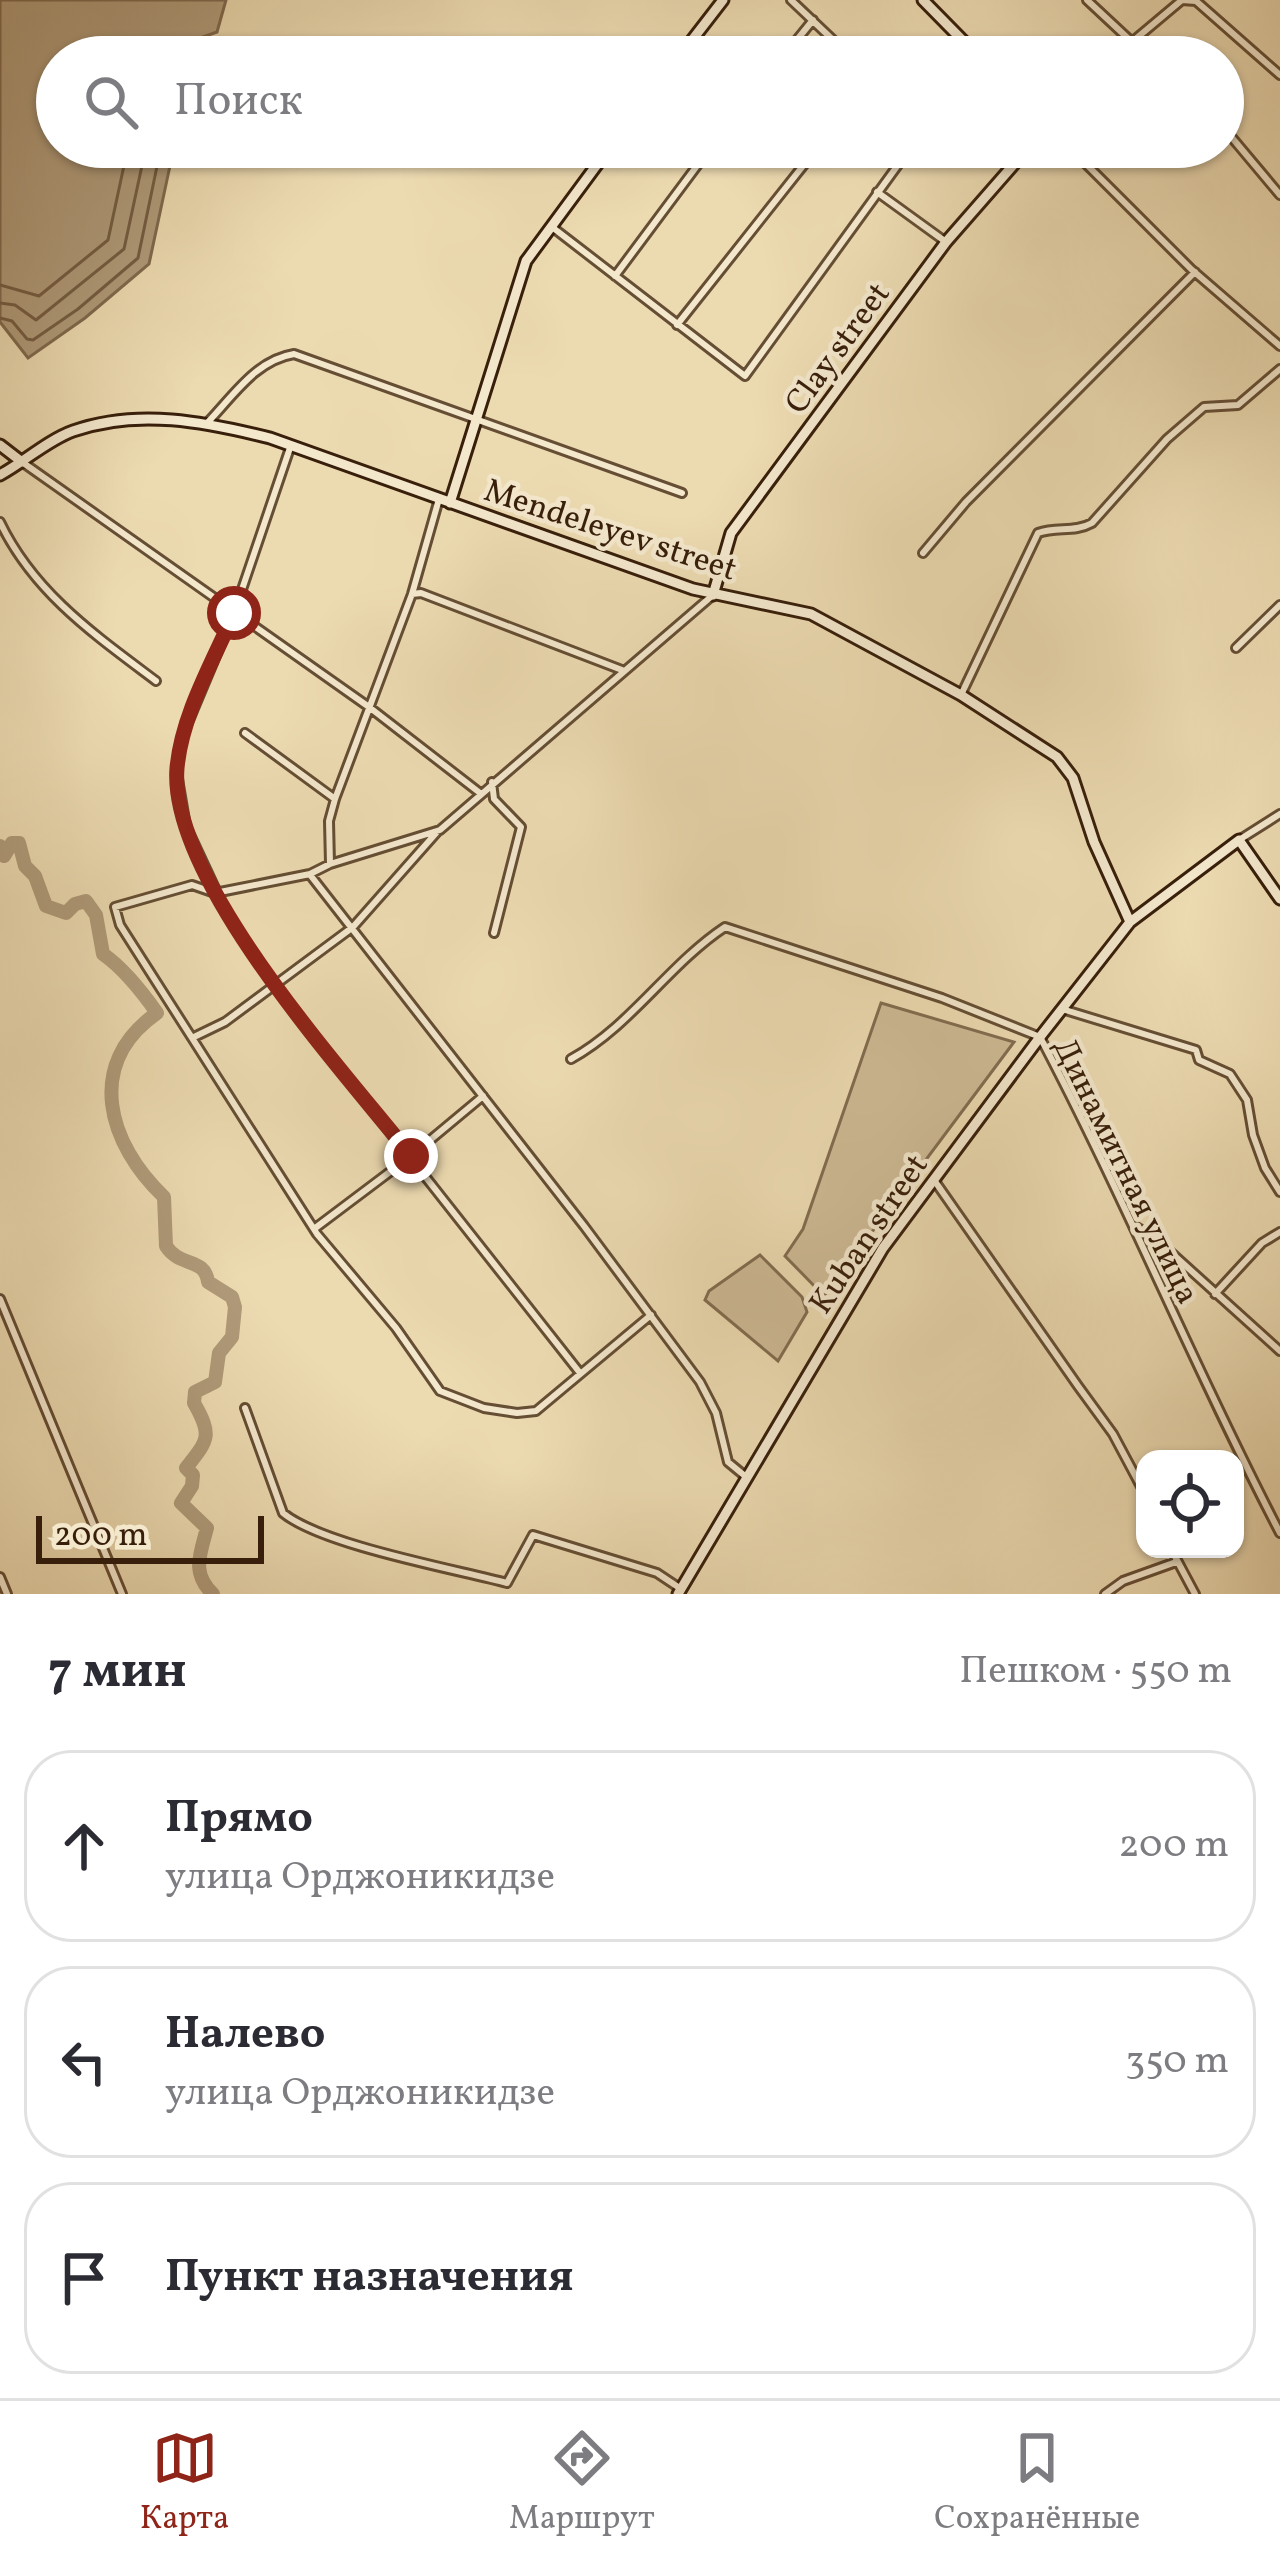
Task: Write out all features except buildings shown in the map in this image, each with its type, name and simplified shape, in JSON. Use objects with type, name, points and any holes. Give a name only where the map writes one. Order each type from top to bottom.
[{"type":"street","points":[[695,36],[723,0]]},
{"type":"street","points":[[791,0],[829,36]]},
{"type":"street","points":[[922,0],[958,36]]},
{"type":"street","points":[[1087,0],[1128,36]]},
{"type":"street","points":[[1137,36],[1182,0],[1196,1],[1236,36]]},
{"type":"street","points":[[800,36],[813,20]]},
{"type":"street","points":[[1244,43],[1280,75]]},
{"type":"street","points":[[1244,152],[1280,195]]},
{"type":"street","points":[[330,863],[329,821],[335,799],[476,420],[526,261],[594,168]]},
{"type":"street","points":[[615,276],[695,168]]},
{"type":"street","points":[[677,325],[801,168]]},
{"type":"street","points":[[549,225],[745,376],[895,168]]},
{"type":"street","name":"Clay street","points":[[713,595],[731,533],[946,242],[1011,168]]},
{"type":"street","points":[[1090,168],[1195,272],[1280,346]]},
{"type":"street","points":[[877,192],[946,242]]},
{"type":"street","points":[[923,553],[966,502],[1195,272]]},
{"type":"street","points":[[208,422],[258,369],[277,357],[294,354],[682,493]]},
{"type":"street","points":[[961,695],[1038,533],[1051,528],[1079,530],[1092,524],[1167,439],[1204,407],[1238,405],[1280,369]]},
{"type":"street","name":"Mendeleyev street","points":[[0,475],[71,431],[136,418],[208,422],[291,445],[713,595],[811,614],[961,695],[1057,757],[1072,778],[1130,922]]},
{"type":"street","points":[[0,445],[369,707],[480,793]]},
{"type":"street","points":[[291,445],[234,613],[182,737],[177,773],[185,826],[215,893],[275,986],[580,1373]]},
{"type":"street","points":[[0,522],[51,596],[79,624],[156,680]]},
{"type":"street","points":[[412,594],[622,670]]},
{"type":"street","points":[[194,1037],[225,1022],[353,927],[480,793],[713,595]]},
{"type":"street","points":[[1236,648],[1280,604]]},
{"type":"street","points":[[244,733],[335,799]]},
{"type":"street","points":[[492,782],[494,799],[521,827],[494,933]]},
{"type":"street","points":[[1280,814],[1239,840],[1280,899]]},
{"type":"street","points":[[440,830],[330,863],[310,874],[215,893],[193,884],[115,908],[120,925],[259,1148],[314,1229],[396,1328],[440,1391],[461,1402],[517,1414],[536,1411],[651,1316]]},
{"type":"street","name":"Kuban street","points":[[679,1591],[883,1248],[1040,1037],[1130,922],[1239,840]]},
{"type":"street","points":[[310,874],[700,1382],[716,1413],[728,1462],[745,1476]]},
{"type":"street","name":"Динамитная улица","points":[[571,1059],[602,1042],[704,941],[725,927],[995,1017],[1040,1037],[1280,1533]]},
{"type":"street","points":[[1062,1009],[1196,1050],[1199,1060],[1230,1074],[1247,1100],[1252,1135],[1264,1168],[1280,1192]]},
{"type":"street","points":[[314,1229],[483,1096]]},
{"type":"street","points":[[934,1180],[1094,1403],[1136,1478]]},
{"type":"street","points":[[1132,1224],[1156,1239],[1280,1351]]},
{"type":"street","points":[[1215,1294],[1262,1243],[1280,1232]]},
{"type":"street","points":[[0,1299],[122,1594]]},
{"type":"street","points":[[245,1408],[284,1513],[295,1522],[369,1548],[507,1583],[533,1535],[657,1573],[679,1591]]},
{"type":"street","points":[[1174,1558],[1195,1594]]},
{"type":"street","points":[[1105,1594],[1123,1581],[1176,1562]]},
{"type":"street","points":[[0,1577],[7,1594]]},
{"type":"shaded area","points":[[881,1003],[1014,1042],[824,1296],[785,1256],[803,1229]]},
{"type":"shaded area","points":[[760,1255],[802,1297],[807,1312],[778,1361],[705,1300],[709,1291]]},
{"type":"water","points":[[0,0],[226,0],[217,32],[206,36],[36,36],[36,168],[170,168],[149,264],[28,358],[0,322]]},
{"type":"waterway","points":[[0,846],[4,856],[12,843],[19,843],[46,906],[66,913],[86,901],[96,915],[103,954],[157,1013],[134,1033],[119,1056],[112,1104],[129,1153],[164,1197],[166,1246],[202,1269],[208,1282],[232,1297],[235,1307],[232,1337],[219,1353],[215,1382],[195,1392],[194,1403],[206,1431],[186,1468],[193,1475],[192,1486],[181,1503],[207,1528],[200,1571],[213,1594]]},
{"type":"route","points":[[234,613],[182,737],[177,773],[185,826],[215,893],[275,986],[411,1156]]}]
